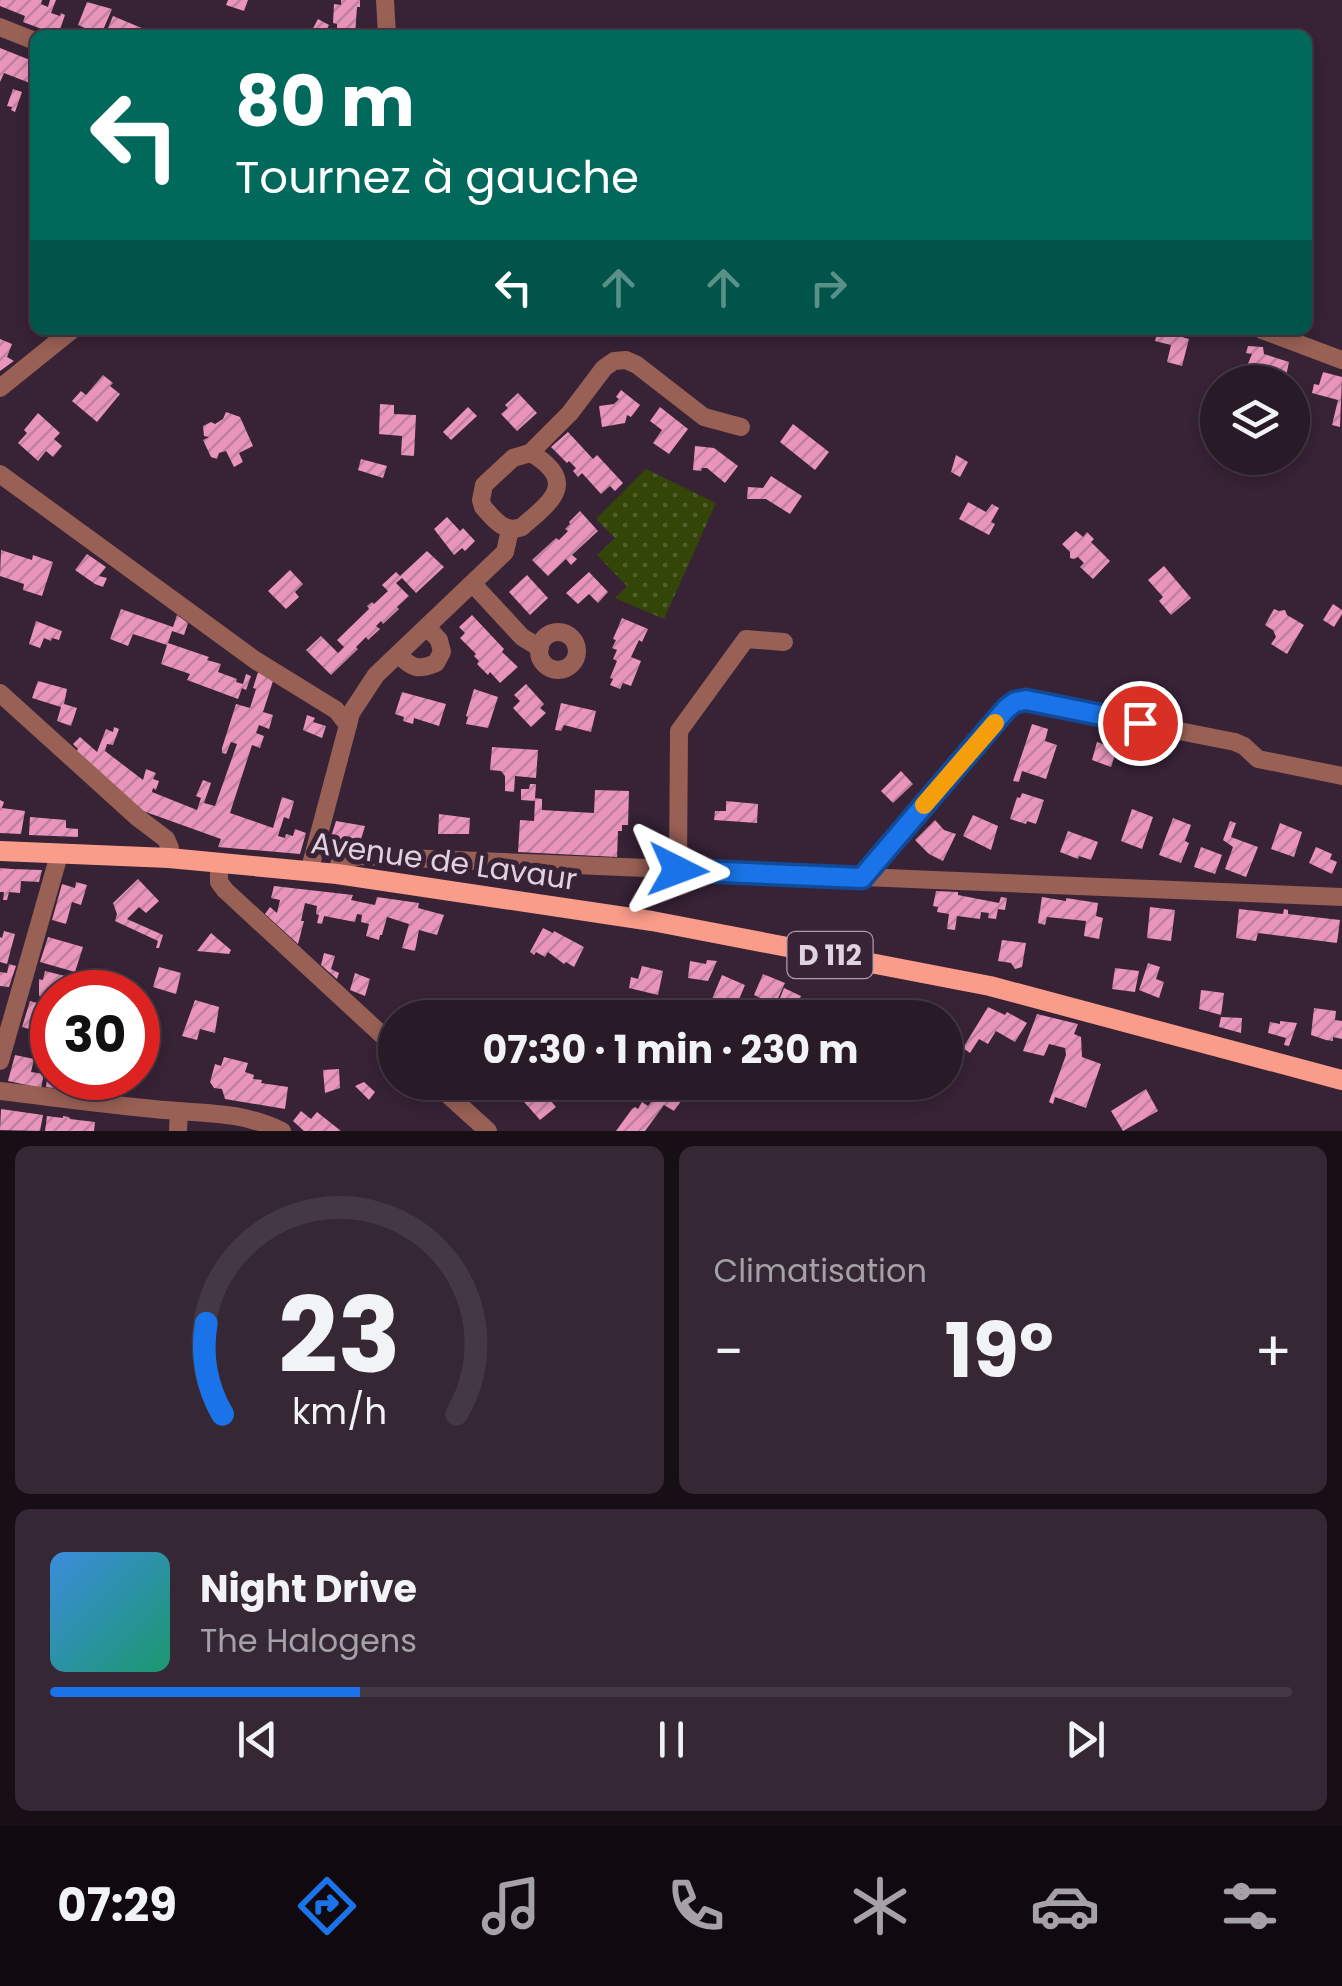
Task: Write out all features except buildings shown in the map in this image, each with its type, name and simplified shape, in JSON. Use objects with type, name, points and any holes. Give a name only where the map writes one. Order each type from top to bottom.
[{"type":"main road","name":"Avenue de Lavaur","points":[[0,851],[169,858],[337,874],[652,921],[990,986],[1342,1080]]},
{"type":"street","points":[[385,0],[386,30]]},
{"type":"street","points":[[0,27],[30,39]]},
{"type":"street","points":[[0,388],[66,335]]},
{"type":"street","points":[[1275,335],[1342,360]]},
{"type":"street","points":[[530,453],[550,468],[558,488],[554,497],[522,527],[510,530],[483,507],[484,485],[513,458],[530,453],[614,361],[638,365],[704,417],[741,427]]},
{"type":"street","points":[[0,474],[255,660],[336,710],[348,725]]},
{"type":"street","points":[[309,872],[351,713],[376,675],[505,552],[510,530]]},
{"type":"street","points":[[473,584],[522,637],[540,648]]},
{"type":"street","points":[[398,654],[409,666],[422,669],[436,664],[442,652],[439,640],[428,628]]},
{"type":"street","points":[[678,870],[679,731],[746,639],[784,642]]},
{"type":"street","points":[[0,694],[166,840],[169,858]]},
{"type":"street","points":[[862,878],[1015,702],[1026,700],[1235,742],[1258,759],[1342,776]]},
{"type":"street","points":[[0,1061],[57,854]]},
{"type":"street","points":[[337,874],[340,861],[360,856],[1342,897]]},
{"type":"street","points":[[219,862],[218,882],[224,890],[378,1031]]},
{"type":"street","points":[[0,1092],[237,1115],[282,1131]]},
{"type":"street","points":[[454,1100],[488,1131]]},
{"type":"street","points":[[178,1131],[179,1111]]},
{"type":"green space","points":[[646,469],[716,503],[664,619],[615,598],[627,586],[597,555],[615,538],[596,519]]},
{"type":"slow traffic","points":[[924,805],[995,723]]},
{"type":"route","points":[[678,870],[862,878],[1015,702],[1026,700],[1140,723]]}]
